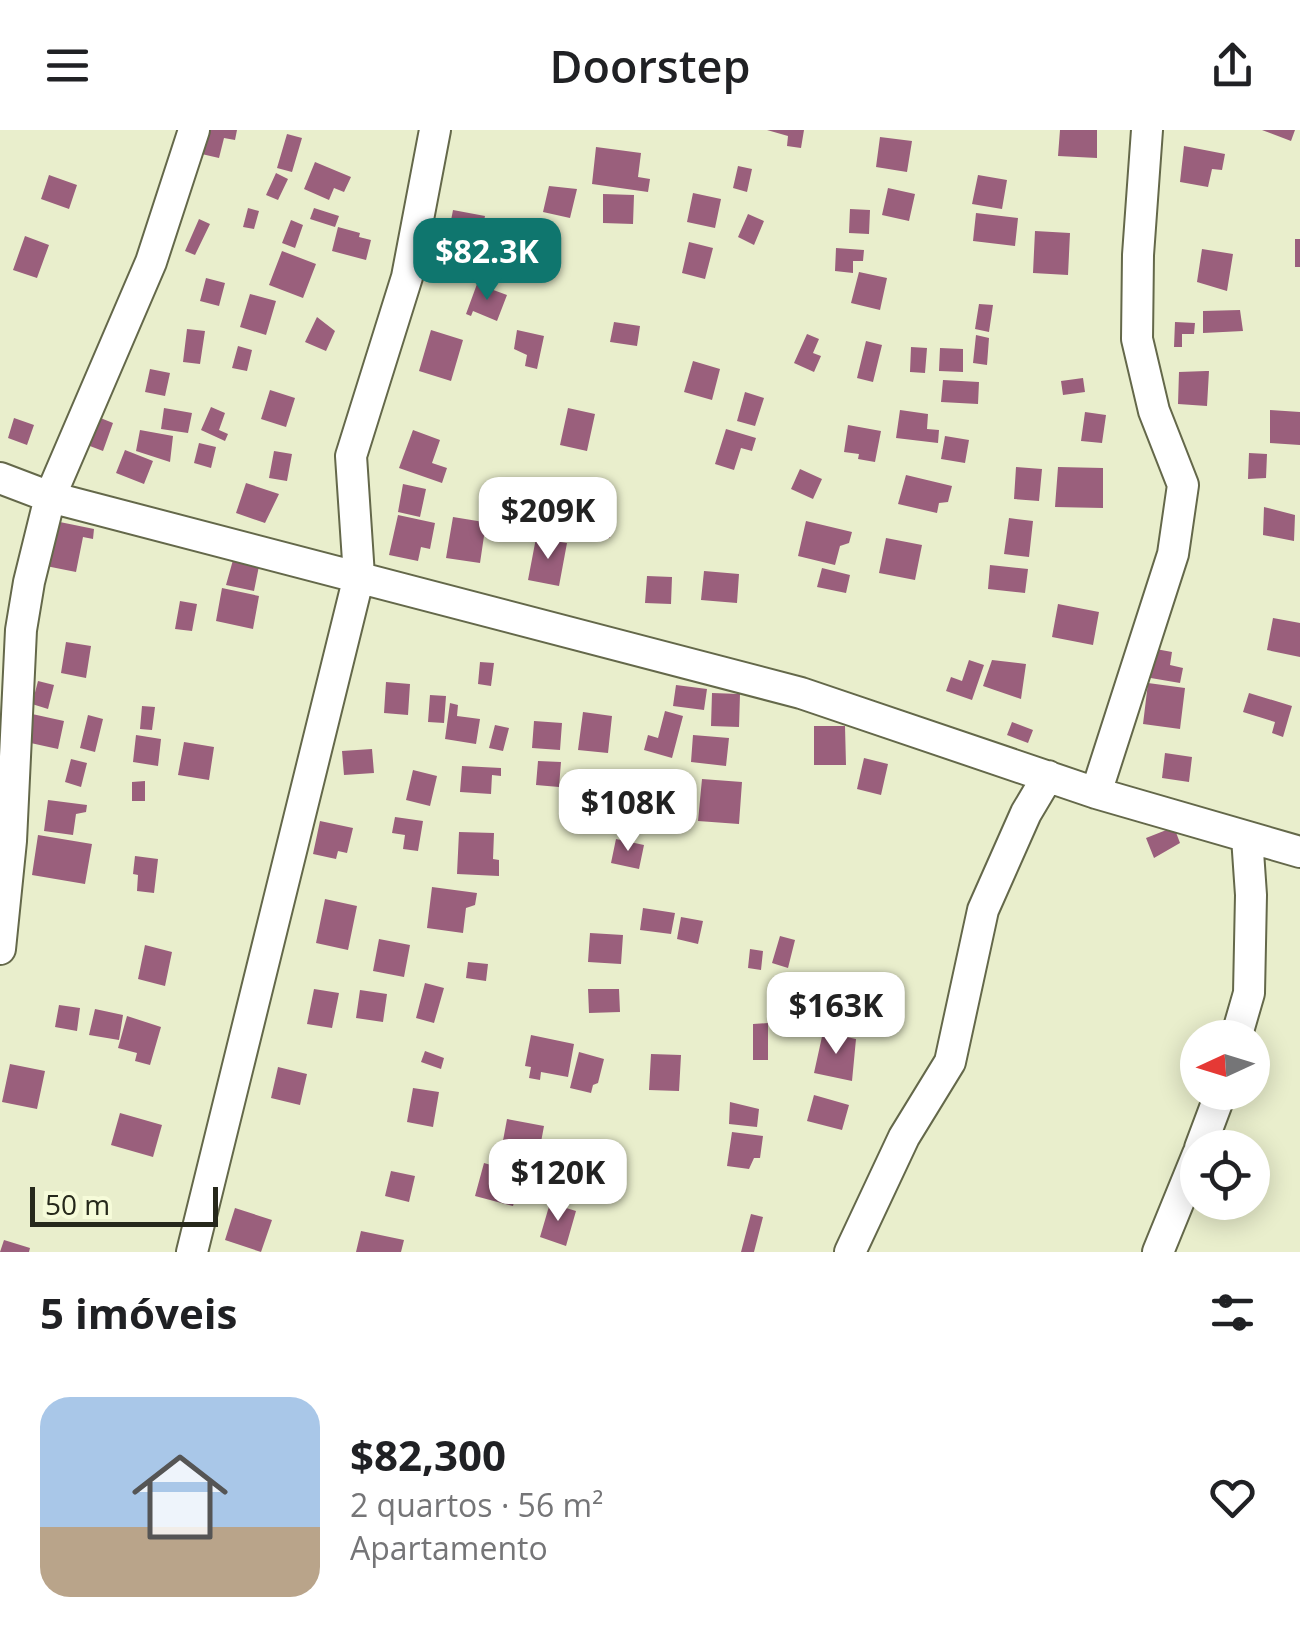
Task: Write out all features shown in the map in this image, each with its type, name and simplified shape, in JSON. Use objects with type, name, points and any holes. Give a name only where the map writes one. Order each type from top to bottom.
[{"type":"street","points":[[0,949],[11,841],[21,630],[50,497],[150,262],[194,130]]},
{"type":"street","points":[[192,1252],[358,576],[351,456],[407,277],[435,130]]},
{"type":"street","points":[[1096,793],[1172,554],[1183,485],[1154,410],[1137,340],[1138,255],[1147,130]]},
{"type":"street","points":[[0,478],[50,497],[801,693],[1096,793],[1300,852]]},
{"type":"street","points":[[850,1252],[904,1137],[950,1062],[983,910],[1026,814],[1048,776]]},
{"type":"street","points":[[1241,1020],[1249,993],[1248,837]]},
{"type":"street","points":[[1158,1252],[1180,1197]]},
{"type":"building","points":[[198,130],[237,130],[235,140],[224,138],[219,158],[193,152]]},
{"type":"building","points":[[767,130],[804,130],[801,148],[787,146],[788,136]]},
{"type":"building","points":[[1060,130],[1097,130],[1097,158],[1058,156]]},
{"type":"building","points":[[1262,130],[1295,130],[1291,141]]},
{"type":"building","points":[[287,134],[302,138],[292,172],[277,168]]},
{"type":"building","points":[[880,137],[912,141],[907,172],[876,167]]},
{"type":"building","points":[[1184,146],[1225,154],[1222,170],[1212,169],[1208,187],[1180,182]]},
{"type":"building","points":[[596,147],[641,153],[638,177],[650,179],[648,192],[592,184]]},
{"type":"building","points":[[315,162],[351,177],[344,192],[334,188],[329,200],[304,189]]},
{"type":"building","points":[[738,166],[752,169],[747,192],[733,188]]},
{"type":"building","points":[[276,173],[288,179],[278,200],[266,195]]},
{"type":"building","points":[[49,175],[77,185],[69,209],[41,199]]},
{"type":"building","points":[[978,175],[1007,180],[1002,209],[972,204]]},
{"type":"building","points":[[549,186],[577,189],[570,218],[543,212]]},
{"type":"building","points":[[888,188],[915,194],[909,221],[882,215]]},
{"type":"building","points":[[693,193],[721,199],[715,228],[687,222]]},
{"type":"building","points":[[603,194],[634,195],[633,224],[603,223]]},
{"type":"building","points":[[248,208],[259,211],[254,229],[243,227]]},
{"type":"building","points":[[314,208],[339,216],[335,227],[310,219]]},
{"type":"building","points":[[850,209],[870,210],[869,234],[849,233]]},
{"type":"building","points":[[453,210],[485,216],[480,242],[448,236]]},
{"type":"building","points":[[976,213],[1018,218],[1015,246],[973,241]]},
{"type":"building","points":[[748,214],[764,221],[754,245],[738,237]]},
{"type":"building","points":[[199,219],[210,224],[195,255],[185,251]]},
{"type":"building","points":[[291,220],[303,225],[295,248],[282,243]]},
{"type":"building","points":[[338,227],[371,240],[366,260],[332,251]]},
{"type":"building","points":[[499,227],[513,230],[506,277],[491,274]]},
{"type":"building","points":[[1035,231],[1070,233],[1068,275],[1033,273]]},
{"type":"building","points":[[25,236],[49,245],[37,278],[13,270]]},
{"type":"building","points":[[1295,239],[1300,239],[1300,267],[1295,267]]},
{"type":"building","points":[[689,242],[713,248],[705,279],[682,273]]},
{"type":"building","points":[[836,248],[864,250],[863,261],[853,261],[853,273],[835,271]]},
{"type":"building","points":[[1202,249],[1233,254],[1227,291],[1197,282]]},
{"type":"building","points":[[282,251],[316,264],[303,298],[269,285]]},
{"type":"building","points":[[859,272],[887,278],[880,310],[851,303]]},
{"type":"building","points":[[206,278],[225,283],[219,306],[200,301]]},
{"type":"building","points":[[477,284],[507,295],[497,321],[473,311],[471,316],[466,314]]},
{"type":"building","points":[[250,294],[276,301],[266,335],[240,327]]},
{"type":"building","points":[[979,304],[993,305],[989,332],[975,329]]},
{"type":"building","points":[[1240,310],[1243,331],[1203,333],[1203,311]]},
{"type":"building","points":[[317,317],[335,331],[326,351],[305,342]]},
{"type":"building","points":[[614,322],[640,326],[637,346],[610,342]]},
{"type":"building","points":[[1175,322],[1195,323],[1194,334],[1182,334],[1182,347],[1174,347]]},
{"type":"building","points":[[187,329],[205,331],[200,364],[183,362]]},
{"type":"building","points":[[431,330],[463,340],[451,381],[419,371]]},
{"type":"building","points":[[517,330],[544,336],[537,369],[525,366],[527,355],[514,349]]},
{"type":"building","points":[[807,334],[819,339],[813,353],[821,356],[814,372],[794,363]]},
{"type":"building","points":[[976,335],[989,338],[987,365],[973,363]]},
{"type":"building","points":[[866,341],[882,345],[873,382],[857,378]]},
{"type":"building","points":[[238,346],[252,350],[247,371],[232,368]]},
{"type":"building","points":[[911,347],[927,348],[925,373],[910,372]]},
{"type":"building","points":[[940,348],[963,349],[963,372],[939,371]]},
{"type":"building","points":[[693,361],[720,369],[712,400],[684,392]]},
{"type":"building","points":[[150,369],[170,373],[165,396],[145,392]]},
{"type":"building","points":[[1209,371],[1207,406],[1178,404],[1179,372]]},
{"type":"building","points":[[1083,378],[1085,392],[1063,395],[1061,381]]},
{"type":"building","points":[[943,380],[979,382],[978,404],[941,402]]},
{"type":"building","points":[[270,390],[295,398],[286,427],[261,419]]},
{"type":"building","points":[[745,392],[764,398],[755,426],[737,421]]},
{"type":"building","points":[[211,407],[225,413],[219,430],[228,434],[225,441],[201,430]]},
{"type":"building","points":[[164,408],[192,413],[188,433],[161,429]]},
{"type":"building","points":[[568,408],[595,414],[587,451],[560,445]]},
{"type":"building","points":[[900,410],[928,414],[927,429],[939,430],[938,443],[896,438]]},
{"type":"building","points":[[1270,410],[1300,412],[1300,445],[1270,443]]},
{"type":"building","points":[[1085,412],[1106,415],[1102,443],[1081,441]]},
{"type":"building","points":[[93,415],[113,423],[103,451],[82,443]]},
{"type":"building","points":[[14,418],[34,425],[27,445],[8,438]]},
{"type":"building","points":[[848,425],[881,431],[875,462],[844,452]]},
{"type":"building","points":[[726,429],[756,438],[752,451],[741,448],[734,470],[715,464]]},
{"type":"building","points":[[140,430],[173,436],[170,462],[136,451]]},
{"type":"building","points":[[413,430],[440,440],[432,463],[447,468],[442,483],[399,468]]},
{"type":"building","points":[[945,436],[969,440],[965,463],[941,459]]},
{"type":"building","points":[[199,443],[216,447],[211,468],[194,463]]},
{"type":"building","points":[[125,450],[153,461],[144,484],[116,473]]},
{"type":"building","points":[[274,451],[292,454],[287,481],[269,478]]},
{"type":"building","points":[[1249,453],[1267,454],[1266,478],[1248,479]]},
{"type":"building","points":[[1016,467],[1042,469],[1039,501],[1014,499]]},
{"type":"building","points":[[1058,467],[1103,468],[1103,508],[1055,507]]},
{"type":"building","points":[[800,469],[822,479],[813,499],[791,489]]},
{"type":"building","points":[[906,475],[952,486],[948,502],[939,503],[937,513],[898,504]]},
{"type":"building","points":[[246,483],[279,494],[265,523],[236,513]]},
{"type":"building","points":[[403,484],[426,489],[420,517],[398,512]]},
{"type":"building","points":[[583,503],[614,507],[610,538],[588,535],[589,525],[580,523]]},
{"type":"building","points":[[1264,507],[1295,515],[1294,541],[1263,535]]},
{"type":"building","points":[[398,515],[435,523],[430,549],[421,547],[418,561],[389,555]]},
{"type":"building","points":[[453,517],[502,525],[500,538],[484,536],[480,563],[446,558]]},
{"type":"building","points":[[1009,518],[1033,521],[1029,557],[1004,554]]},
{"type":"building","points":[[50,520],[94,529],[93,539],[83,537],[76,572],[41,565]]},
{"type":"building","points":[[806,521],[852,532],[849,543],[840,546],[835,565],[798,556]]},
{"type":"building","points":[[536,538],[567,543],[559,586],[528,580]]},
{"type":"building","points":[[886,538],[922,545],[915,580],[879,573]]},
{"type":"building","points":[[233,560],[259,566],[254,591],[226,585]]},
{"type":"building","points":[[990,565],[1028,569],[1025,593],[988,589]]},
{"type":"building","points":[[822,568],[850,575],[846,593],[817,587]]},
{"type":"building","points":[[704,571],[739,574],[737,603],[701,600]]},
{"type":"building","points":[[647,576],[672,577],[671,604],[645,603]]},
{"type":"building","points":[[222,588],[259,596],[253,629],[216,621]]},
{"type":"building","points":[[180,601],[197,604],[192,631],[175,629]]},
{"type":"building","points":[[1058,604],[1099,612],[1093,645],[1052,637]]},
{"type":"building","points":[[1273,618],[1300,623],[1300,657],[1267,650]]},
{"type":"building","points":[[66,642],[91,646],[86,678],[61,673]]},
{"type":"building","points":[[1145,647],[1172,652],[1170,665],[1183,668],[1180,683],[1139,676]]},
{"type":"building","points":[[969,660],[984,665],[972,700],[946,691],[951,677],[962,681]]},
{"type":"building","points":[[992,660],[1026,664],[1021,699],[983,686]]},
{"type":"building","points":[[480,662],[494,663],[491,686],[478,684]]},
{"type":"building","points":[[38,681],[54,685],[48,709],[32,704]]},
{"type":"building","points":[[386,682],[410,684],[408,715],[384,713]]},
{"type":"building","points":[[1148,683],[1185,688],[1180,729],[1143,724]]},
{"type":"building","points":[[676,685],[707,689],[704,710],[673,706]]},
{"type":"building","points":[[712,693],[740,694],[739,727],[711,726]]},
{"type":"building","points":[[1249,693],[1292,706],[1283,737],[1272,733],[1275,722],[1243,712]]},
{"type":"building","points":[[430,695],[446,696],[444,723],[428,722]]},
{"type":"building","points":[[450,703],[458,705],[457,716],[480,719],[476,744],[445,739]]},
{"type":"building","points":[[142,706],[155,707],[152,730],[140,729]]},
{"type":"building","points":[[665,711],[683,716],[672,758],[644,750],[648,735],[658,738]]},
{"type":"building","points":[[23,712],[64,721],[58,749],[17,740]]},
{"type":"building","points":[[583,712],[612,716],[608,753],[578,750]]},
{"type":"building","points":[[88,715],[103,719],[95,752],[80,748]]},
{"type":"building","points":[[534,721],[562,723],[560,750],[532,748]]},
{"type":"building","points":[[1012,722],[1033,730],[1028,743],[1007,735]]},
{"type":"building","points":[[495,725],[509,728],[503,751],[489,748]]},
{"type":"building","points":[[814,726],[845,726],[846,765],[814,765]]},
{"type":"building","points":[[136,735],[161,739],[158,766],[133,762]]},
{"type":"building","points":[[693,735],[729,738],[726,766],[691,762]]},
{"type":"building","points":[[184,742],[214,747],[209,780],[178,775]]},
{"type":"building","points":[[372,749],[374,773],[344,775],[342,751]]},
{"type":"building","points":[[1165,753],[1192,757],[1189,782],[1162,778]]},
{"type":"building","points":[[864,758],[888,764],[881,795],[857,789]]},
{"type":"building","points":[[71,759],[87,763],[81,787],[65,782]]},
{"type":"building","points":[[538,761],[561,762],[559,787],[536,785]]},
{"type":"building","points":[[462,766],[501,768],[501,776],[492,775],[491,794],[460,792]]},
{"type":"building","points":[[413,770],[437,776],[430,806],[406,800]]},
{"type":"building","points":[[624,775],[652,777],[650,809],[621,807]]},
{"type":"building","points":[[702,779],[742,782],[739,824],[698,821]]},
{"type":"building","points":[[145,781],[145,801],[132,801],[132,782]]},
{"type":"building","points":[[48,800],[87,805],[86,812],[76,814],[73,835],[44,831]]},
{"type":"building","points":[[395,817],[423,821],[418,851],[403,849],[405,835],[392,833]]},
{"type":"building","points":[[320,821],[353,828],[347,853],[338,851],[336,859],[313,854]]},
{"type":"building","points":[[1174,827],[1180,843],[1154,858],[1146,838]]},
{"type":"building","points":[[459,832],[494,833],[493,859],[499,860],[499,876],[457,874]]},
{"type":"building","points":[[38,835],[92,844],[85,884],[32,875]]},
{"type":"building","points":[[616,839],[644,845],[639,869],[611,863]]},
{"type":"building","points":[[135,856],[158,859],[154,893],[137,891],[138,875],[133,874]]},
{"type":"building","points":[[432,887],[477,893],[475,905],[466,908],[463,933],[427,928]]},
{"type":"building","points":[[325,899],[357,906],[348,950],[316,943]]},
{"type":"building","points":[[643,908],[675,913],[671,934],[640,930]]},
{"type":"building","points":[[681,917],[703,921],[698,944],[677,939]]},
{"type":"building","points":[[590,933],[623,935],[621,964],[588,962]]},
{"type":"building","points":[[780,936],[795,940],[788,968],[772,963]]},
{"type":"building","points":[[379,939],[410,945],[404,977],[373,971]]},
{"type":"building","points":[[145,945],[172,952],[165,986],[138,979]]},
{"type":"building","points":[[750,949],[763,951],[761,970],[748,968]]},
{"type":"building","points":[[468,962],[488,964],[486,981],[466,978]]},
{"type":"building","points":[[425,983],[444,988],[434,1023],[416,1018]]},
{"type":"building","points":[[314,989],[339,993],[332,1028],[307,1024]]},
{"type":"building","points":[[588,989],[619,989],[620,1012],[589,1013]]},
{"type":"building","points":[[360,990],[387,994],[383,1022],[356,1018]]},
{"type":"building","points":[[844,992],[872,997],[867,1028],[839,1023]]},
{"type":"building","points":[[59,1005],[80,1008],[77,1031],[55,1027]]},
{"type":"building","points":[[95,1009],[123,1015],[119,1040],[89,1035]]},
{"type":"building","points":[[127,1016],[161,1027],[150,1065],[135,1061],[137,1053],[118,1048]]},
{"type":"building","points":[[768,1023],[768,1060],[753,1060],[753,1024]]},
{"type":"building","points":[[823,1032],[856,1039],[852,1081],[814,1073]]},
{"type":"building","points":[[531,1035],[574,1044],[568,1077],[541,1072],[540,1080],[529,1078],[531,1067],[525,1066]]},
{"type":"building","points":[[425,1051],[444,1058],[441,1069],[421,1062]]},
{"type":"building","points":[[579,1052],[604,1059],[591,1093],[570,1088]]},
{"type":"building","points":[[651,1054],[681,1055],[679,1091],[649,1090]]},
{"type":"building","points":[[10,1064],[45,1071],[37,1109],[2,1102]]},
{"type":"building","points":[[278,1067],[307,1074],[300,1105],[271,1098]]},
{"type":"building","points":[[413,1088],[439,1092],[433,1127],[407,1122]]},
{"type":"building","points":[[814,1095],[849,1105],[842,1130],[807,1121]]},
{"type":"building","points":[[730,1102],[759,1109],[757,1127],[729,1124]]},
{"type":"building","points":[[120,1113],[162,1125],[153,1157],[111,1145]]},
{"type":"building","points":[[507,1119],[544,1126],[539,1153],[502,1146]]},
{"type":"building","points":[[732,1132],[763,1136],[760,1158],[754,1158],[749,1169],[727,1166]]},
{"type":"building","points":[[564,1144],[583,1150],[577,1170],[558,1165]]},
{"type":"building","points":[[484,1163],[522,1174],[513,1206],[475,1196]]},
{"type":"building","points":[[391,1171],[415,1176],[409,1202],[385,1196]]},
{"type":"building","points":[[550,1203],[576,1211],[566,1246],[540,1237]]},
{"type":"building","points":[[235,1208],[272,1220],[261,1252],[225,1240]]},
{"type":"building","points":[[751,1214],[763,1217],[754,1252],[741,1252]]},
{"type":"building","points":[[361,1231],[404,1240],[401,1252],[356,1252]]},
{"type":"building","points":[[4,1240],[30,1248],[29,1252],[0,1252]]}]
